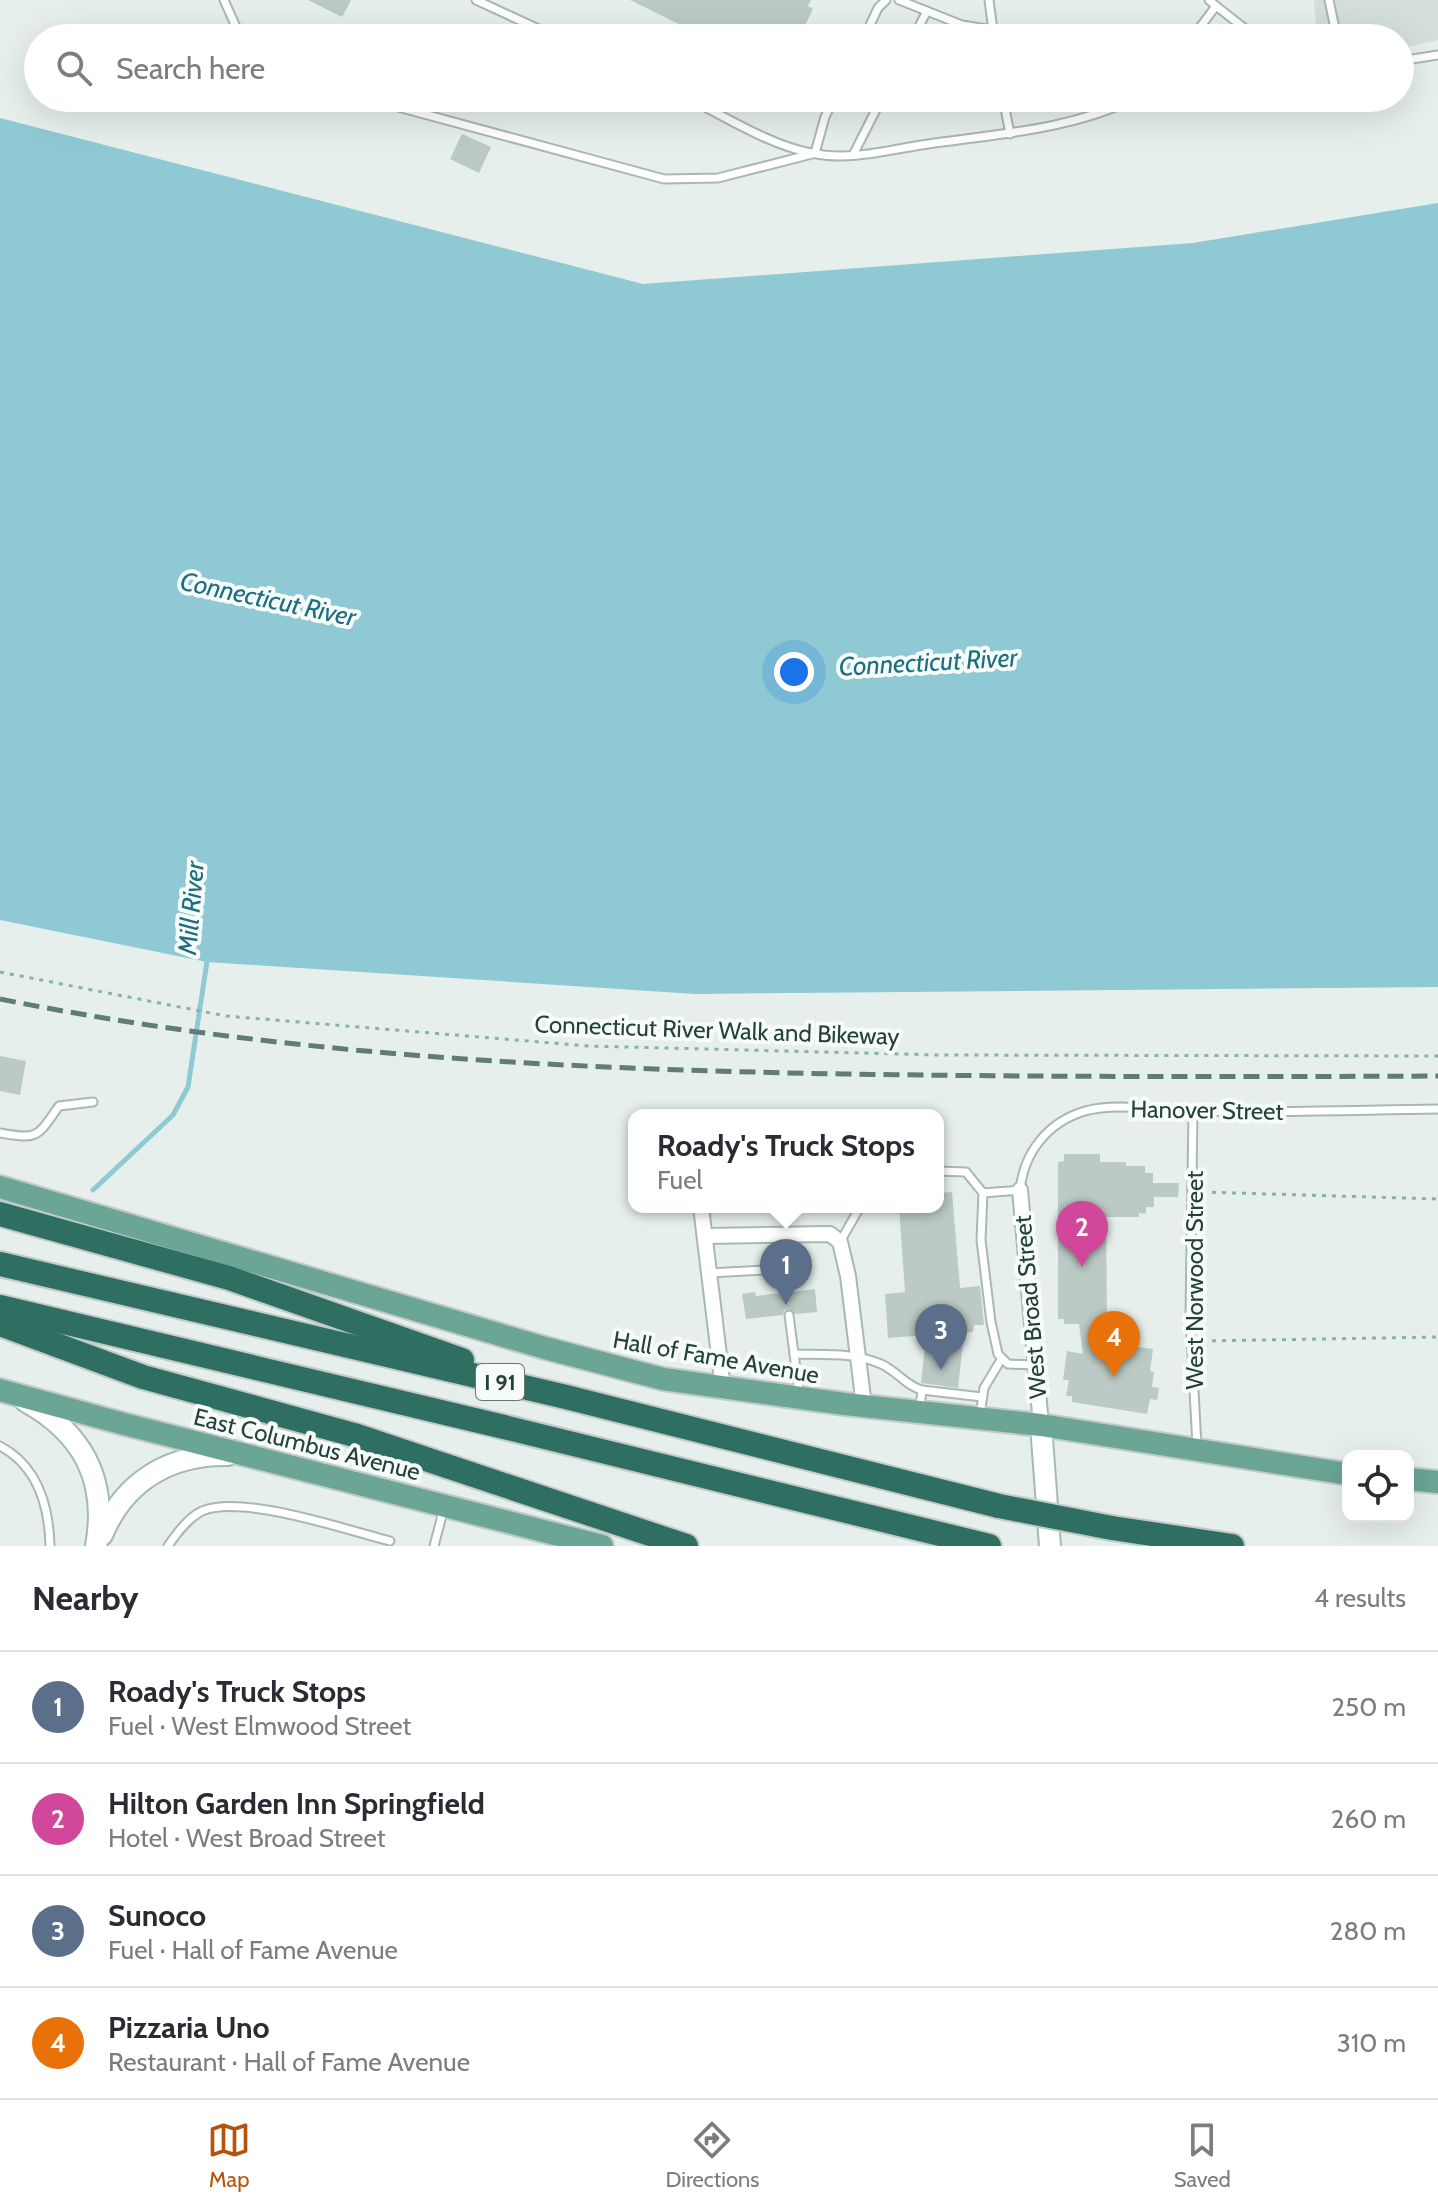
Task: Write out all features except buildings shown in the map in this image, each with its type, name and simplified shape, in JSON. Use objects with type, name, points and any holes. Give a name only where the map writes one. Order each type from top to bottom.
[{"type":"highway","points":[[0,1214],[264,1289],[566,1397]]},
{"type":"highway","name":"I 91","points":[[0,1264],[566,1397],[999,1506],[1112,1528],[1232,1546]]},
{"type":"highway","name":"I 91","points":[[0,1307],[989,1546]]},
{"type":"highway","points":[[0,1324],[143,1377],[354,1435],[686,1546]]},
{"type":"main road","name":"Hall of Fame Avenue","points":[[0,1187],[602,1364],[663,1379],[864,1406],[921,1401],[981,1407],[1041,1425],[1342,1473]]},
{"type":"main road","name":"East Columbus Avenue","points":[[4,1391],[602,1546]]},
{"type":"main road","points":[[1414,1480],[1438,1482]]},
{"type":"street","name":"West Broad Street","points":[[1020,1190],[1041,1425]]},
{"type":"street","points":[[702,1213],[723,1388]]},
{"type":"street","points":[[705,1236],[830,1234],[840,1242],[848,1276],[864,1406]]},
{"type":"street","points":[[4,1391],[48,1414],[79,1445],[98,1492],[101,1520],[97,1546]]},
{"type":"street","points":[[1041,1425],[1050,1546]]},
{"type":"street","points":[[97,1546],[117,1508],[160,1468],[182,1459],[206,1455],[243,1455]]},
{"type":"lane","points":[[224,0],[235,24]]},
{"type":"lane","points":[[476,0],[528,24]]},
{"type":"lane","points":[[871,24],[886,0]]},
{"type":"lane","points":[[899,0],[960,24]]},
{"type":"lane","points":[[989,0],[993,24]]},
{"type":"lane","points":[[1209,0],[1239,24]]},
{"type":"lane","points":[[1329,0],[1334,24]]},
{"type":"lane","points":[[1202,24],[1216,6]]},
{"type":"lane","points":[[920,24],[927,11]]},
{"type":"lane","points":[[1414,59],[1438,55]]},
{"type":"lane","points":[[417,112],[664,179],[718,178],[815,153]]},
{"type":"lane","points":[[716,112],[774,140],[815,153],[853,155],[1010,134],[1102,112]]},
{"type":"lane","points":[[815,153],[827,112]]},
{"type":"lane","points":[[853,155],[875,112]]},
{"type":"lane","points":[[1006,112],[1010,134]]},
{"type":"lane","points":[[0,1133],[25,1138],[39,1134],[59,1106],[93,1102]]},
{"type":"lane","name":"Hanover Street","points":[[1020,1190],[1022,1169],[1033,1148],[1048,1131],[1087,1110],[1438,1109]]},
{"type":"lane","name":"West Norwood Street","points":[[1193,1111],[1192,1341],[1197,1449]]},
{"type":"lane","points":[[944,1171],[966,1172],[983,1193],[981,1240],[998,1354],[1008,1364],[1034,1365]]},
{"type":"lane","points":[[983,1193],[1020,1190]]},
{"type":"lane","points":[[840,1242],[857,1213]]},
{"type":"lane","points":[[780,1234],[787,1293]]},
{"type":"lane","points":[[709,1273],[784,1269]]},
{"type":"lane","points":[[789,1315],[799,1398]]},
{"type":"lane","points":[[794,1354],[858,1356],[882,1364],[902,1375],[921,1401]]},
{"type":"lane","points":[[981,1407],[984,1388],[1002,1358]]},
{"type":"lane","points":[[0,1446],[27,1466],[37,1483],[50,1517],[50,1546]]},
{"type":"lane","points":[[168,1546],[181,1528],[201,1512],[224,1506],[250,1506],[390,1541]]},
{"type":"lane","points":[[434,1546],[444,1506]]},
{"type":"path","name":"Connecticut River Walk and Bikeway","points":[[0,972],[226,1016],[588,1046],[939,1055],[1438,1056]]},
{"type":"path","points":[[1193,1192],[1438,1199]]},
{"type":"path","points":[[1192,1341],[1438,1337]]},
{"type":"shaded area","points":[[1314,0],[1438,0],[1438,40],[1414,46],[1414,24],[1316,24]]},
{"type":"water","name":"Connecticut River","points":[[0,118],[643,284],[1193,243],[1438,203],[1438,987],[695,994],[207,962],[0,920]]},
{"type":"waterway","name":"Mill River","points":[[93,1190],[173,1115],[188,1087],[208,955]]},
{"type":"railway","points":[[0,999],[210,1034],[420,1056],[525,1063],[844,1074],[1438,1076]]},
{"type":"place","name":"Hilton Garden Inn Springfield","points":[[1082,1267]]},
{"type":"place","name":"Roady's Truck Stops","points":[[786,1305]]},
{"type":"place","name":"Sunoco","points":[[941,1370]]},
{"type":"place","name":"Pizzaria Uno","points":[[1114,1377]]}]
